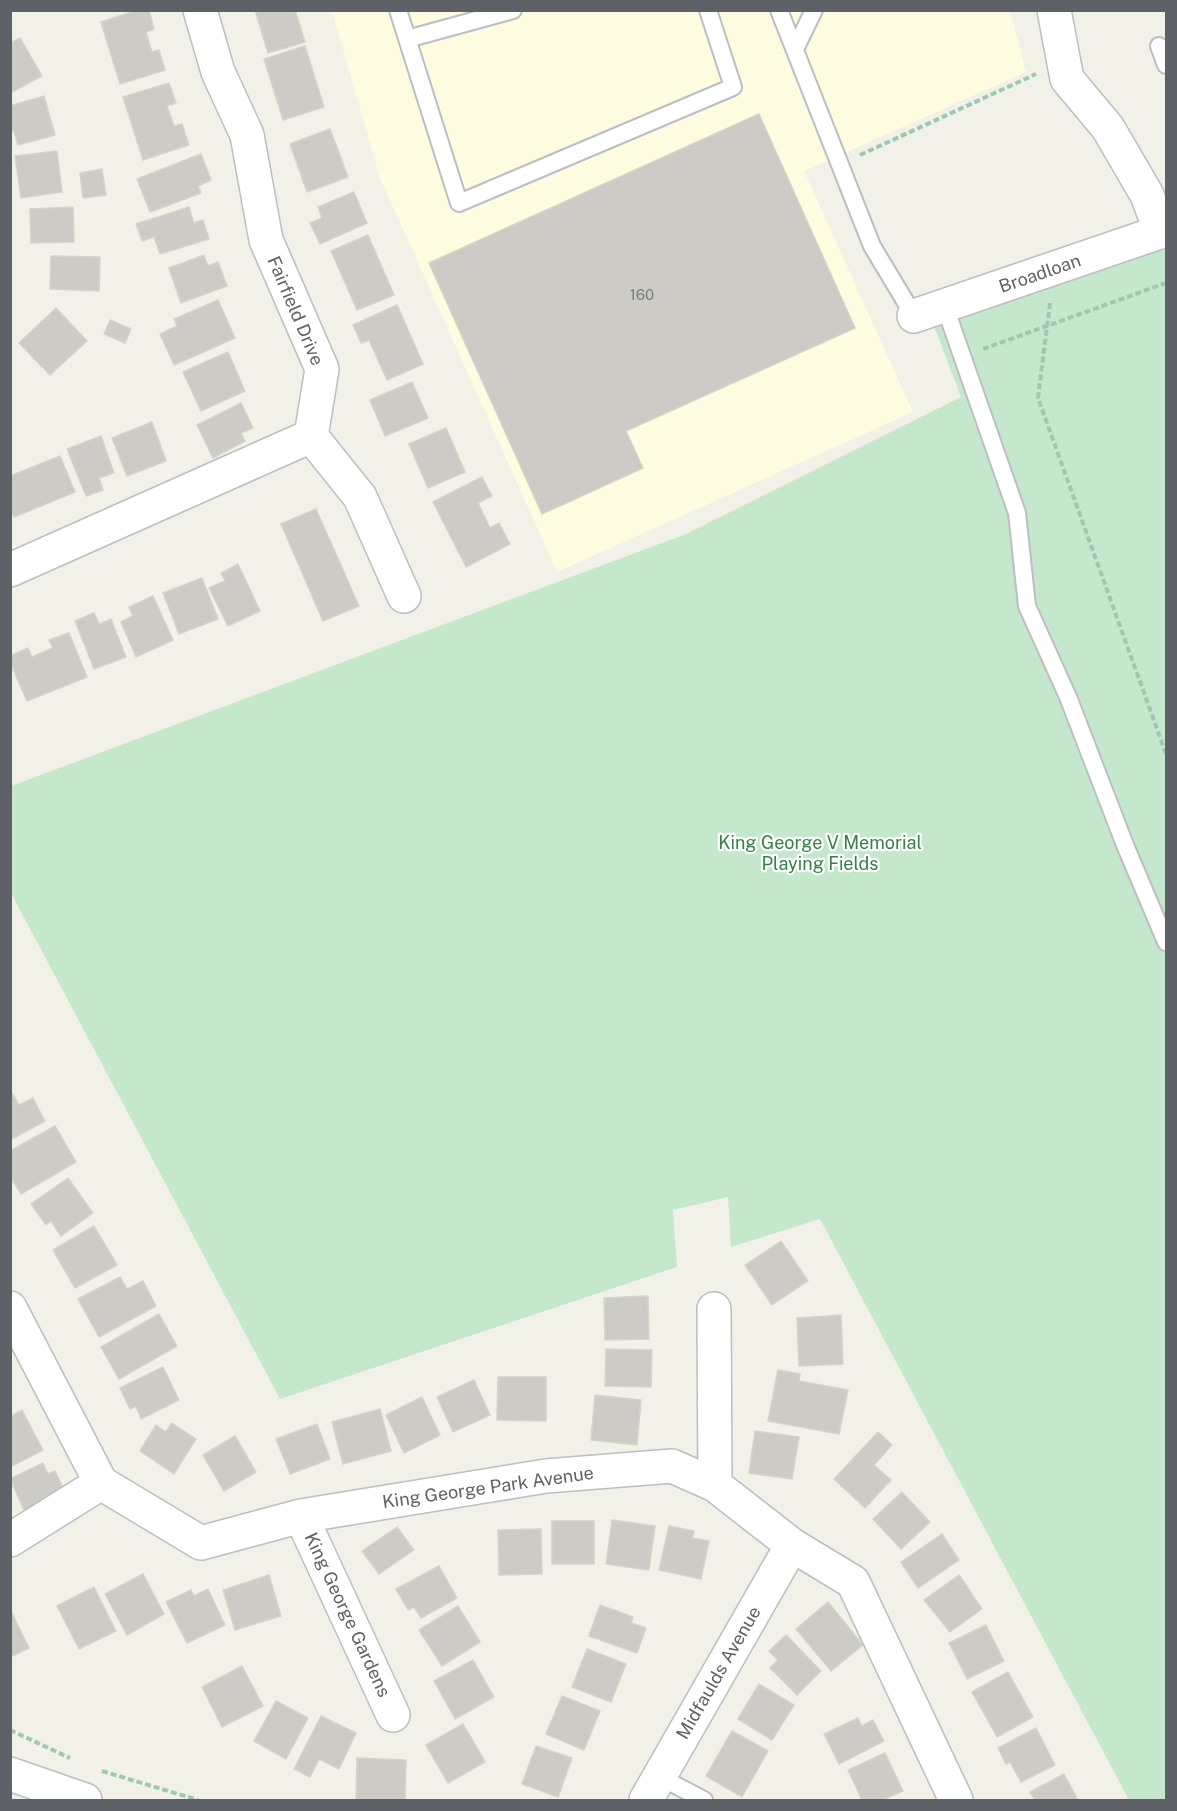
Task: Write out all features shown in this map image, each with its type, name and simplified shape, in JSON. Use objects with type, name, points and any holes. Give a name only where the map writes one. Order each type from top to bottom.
[{"type":"street","name":"Fairfield Drive","points":[[200,10],[218,72],[247,135],[266,240],[322,369],[311,436]]},
{"type":"street","points":[[1054,10],[1067,79],[1108,128],[1147,195],[1164,231]]},
{"type":"street","name":"Broadloan","points":[[914,316],[1164,231]]},
{"type":"street","points":[[10,570],[311,436],[360,497],[404,596]]},
{"type":"street","points":[[10,1308],[101,1484],[10,1540]]},
{"type":"street","points":[[714,1309],[715,1485]]},
{"type":"street","name":"King George Park Avenue","points":[[101,1484],[201,1543],[301,1516],[546,1476],[672,1466],[715,1485],[792,1545],[853,1582],[956,1800]]},
{"type":"street","name":"King George Gardens","points":[[301,1516],[393,1715]]},
{"type":"street","name":"Midfaulds Avenue","points":[[653,1789],[792,1545]]},
{"type":"street","points":[[10,1774],[85,1800]]},
{"type":"lane","points":[[398,10],[459,203],[733,87],[708,10]]},
{"type":"lane","points":[[407,39],[513,10]]},
{"type":"lane","points":[[779,10],[872,246],[914,316]]},
{"type":"lane","points":[[795,49],[814,10]]},
{"type":"lane","points":[[1160,46],[1167,65]]},
{"type":"lane","points":[[945,307],[1017,513],[1027,606],[1068,697],[1125,845],[1167,942]]},
{"type":"lane","points":[[653,1789],[704,1800]]},
{"type":"path","points":[[840,164],[1064,62]]},
{"type":"path","points":[[1055,269],[1038,398],[1167,754]]},
{"type":"path","points":[[963,356],[1167,284]]},
{"type":"path","points":[[10,1731],[78,1762]]},
{"type":"path","points":[[99,1770],[198,1800]]},
{"type":"shaded area","points":[[332,11],[1010,11],[1026,72],[804,171],[913,412],[557,572],[380,178]]},
{"type":"green space","name":"King George V Memorial Playing Fields","points":[[1166,242],[1166,1800],[1129,1800],[820,1219],[731,1247],[728,1197],[673,1210],[677,1267],[280,1399],[11,893],[11,786],[686,534],[961,397],[934,326]]},
{"type":"building","points":[[138,10],[149,10],[154,29],[146,32],[152,52],[159,50],[165,70],[120,84],[101,22]]},
{"type":"building","points":[[255,10],[295,10],[305,42],[268,53]]},
{"type":"building","points":[[20,38],[42,76],[10,93],[10,43]]},
{"type":"building","points":[[305,46],[324,107],[283,120],[264,59]]},
{"type":"building","points":[[169,83],[176,103],[167,106],[174,126],[182,124],[189,145],[143,160],[123,97]]},
{"type":"building","points":[[44,96],[55,135],[18,145],[14,131],[10,132],[10,106]]},
{"type":"building","points":[[759,114],[855,328],[626,431],[643,468],[542,514],[429,263]]},
{"type":"building","points":[[330,129],[348,177],[307,192],[290,144]]},
{"type":"building","points":[[57,151],[62,192],[21,198],[15,156]]},
{"type":"building","points":[[201,154],[211,180],[198,186],[201,193],[150,212],[137,179]]},
{"type":"building","points":[[102,169],[106,195],[83,198],[80,173]]},
{"type":"building","points":[[354,192],[367,223],[320,244],[310,223],[322,218],[318,207]]},
{"type":"building","points":[[73,207],[74,242],[31,243],[30,209]]},
{"type":"building","points":[[189,207],[194,223],[203,220],[209,239],[160,254],[154,237],[142,241],[136,224]]},
{"type":"building","points":[[368,235],[394,295],[357,310],[331,251]]},
{"type":"building","points":[[204,255],[208,266],[218,262],[227,286],[181,303],[169,268]]},
{"type":"building","points":[[51,256],[100,257],[99,291],[50,289]]},
{"type":"building","points":[[218,300],[235,338],[174,365],[160,334],[177,326],[174,319]]},
{"type":"building","points":[[397,305],[423,364],[387,380],[369,340],[361,343],[353,325]]},
{"type":"building","points":[[56,308],[87,341],[50,375],[19,343]]},
{"type":"building","points":[[110,320],[131,329],[125,343],[104,334]]},
{"type":"building","points":[[228,352],[245,391],[201,411],[183,372]]},
{"type":"building","points":[[412,382],[428,418],[385,436],[370,400]]},
{"type":"building","points":[[241,403],[253,428],[241,433],[245,441],[213,458],[197,425]]},
{"type":"building","points":[[152,422],[166,461],[127,476],[112,438]]},
{"type":"building","points":[[446,428],[465,472],[428,488],[409,444]]},
{"type":"building","points":[[101,436],[114,473],[99,478],[103,490],[86,496],[67,449]]},
{"type":"building","points":[[60,456],[75,492],[14,517],[10,508],[10,476]]},
{"type":"building","points":[[482,477],[492,496],[478,503],[490,528],[499,523],[510,544],[466,567],[433,502]]},
{"type":"building","points":[[316,509],[359,606],[323,621],[281,524]]},
{"type":"building","points":[[238,564],[260,611],[228,626],[209,588],[225,581],[221,573]]},
{"type":"building","points":[[202,578],[218,619],[179,634],[163,593]]},
{"type":"building","points":[[153,596],[173,640],[136,657],[121,622],[133,616],[129,607]]},
{"type":"building","points":[[94,613],[99,624],[111,619],[126,657],[94,669],[75,621]]},
{"type":"building","points":[[69,633],[87,677],[27,701],[10,662],[10,656],[28,648],[32,657],[53,648],[49,640]]},
{"type":"building","points":[[10,1090],[19,1105],[33,1098],[45,1121],[10,1140]]},
{"type":"building","points":[[55,1126],[76,1162],[21,1194],[10,1176],[10,1151]]},
{"type":"building","points":[[68,1178],[93,1213],[61,1236],[51,1221],[46,1225],[31,1204]]},
{"type":"building","points":[[94,1226],[117,1265],[75,1288],[53,1250]]},
{"type":"building","points":[[781,1241],[808,1281],[772,1305],[745,1265]]},
{"type":"building","points":[[120,1277],[127,1289],[143,1281],[156,1306],[99,1337],[78,1299]]},
{"type":"building","points":[[648,1296],[649,1339],[605,1340],[604,1298]]},
{"type":"building","points":[[159,1314],[177,1346],[119,1379],[101,1347]]},
{"type":"building","points":[[841,1315],[843,1364],[799,1366],[797,1318]]},
{"type":"building","points":[[606,1349],[652,1350],[651,1387],[605,1386]]},
{"type":"building","points":[[163,1367],[179,1400],[141,1419],[136,1406],[130,1409],[120,1388]]},
{"type":"building","points":[[778,1370],[800,1374],[799,1381],[848,1390],[839,1434],[768,1421]]},
{"type":"building","points":[[498,1377],[546,1377],[546,1421],[497,1420]]},
{"type":"building","points":[[474,1380],[490,1415],[453,1432],[437,1397]]},
{"type":"building","points":[[595,1395],[641,1400],[637,1445],[591,1440]]},
{"type":"building","points":[[422,1397],[440,1435],[404,1453],[386,1415]]},
{"type":"building","points":[[380,1409],[391,1451],[343,1464],[332,1422]]},
{"type":"building","points":[[22,1410],[43,1450],[10,1467],[10,1417]]},
{"type":"building","points":[[172,1423],[196,1439],[174,1474],[140,1451],[156,1425],[166,1432]]},
{"type":"building","points":[[317,1424],[330,1459],[290,1474],[276,1439]]},
{"type":"building","points":[[755,1431],[799,1437],[792,1479],[749,1473]]},
{"type":"building","points":[[878,1432],[892,1445],[874,1465],[891,1480],[865,1508],[834,1479]]},
{"type":"building","points":[[235,1436],[256,1472],[224,1491],[203,1455]]},
{"type":"building","points":[[43,1463],[48,1474],[55,1471],[67,1496],[27,1516],[10,1479]]},
{"type":"building","points":[[902,1492],[930,1522],[901,1549],[873,1519]]},
{"type":"building","points":[[612,1520],[655,1526],[649,1570],[606,1564]]},
{"type":"building","points":[[552,1521],[594,1521],[594,1564],[552,1564]]},
{"type":"building","points":[[669,1526],[694,1531],[692,1538],[709,1541],[701,1579],[659,1570]]},
{"type":"building","points":[[397,1527],[414,1550],[379,1574],[362,1551]]},
{"type":"building","points":[[541,1529],[542,1574],[499,1575],[498,1530]]},
{"type":"building","points":[[942,1534],[959,1560],[918,1588],[901,1562]]},
{"type":"building","points":[[439,1566],[457,1598],[421,1618],[414,1607],[408,1610],[396,1589]]},
{"type":"building","points":[[143,1574],[164,1614],[127,1635],[105,1594]]},
{"type":"building","points":[[269,1575],[281,1616],[235,1630],[223,1590]]},
{"type":"building","points":[[959,1575],[982,1609],[950,1632],[924,1600]]},
{"type":"building","points":[[94,1587],[116,1631],[79,1649],[57,1606]]},
{"type":"building","points":[[208,1589],[225,1625],[187,1643],[166,1602],[191,1590],[194,1596]]},
{"type":"building","points":[[828,1602],[863,1645],[831,1671],[796,1629]]},
{"type":"building","points":[[600,1605],[633,1617],[631,1623],[646,1628],[637,1653],[589,1636]]},
{"type":"building","points":[[458,1606],[480,1642],[442,1666],[419,1630]]},
{"type":"building","points":[[10,1609],[29,1648],[10,1657]]},
{"type":"building","points":[[986,1625],[1004,1661],[967,1679],[949,1643]]},
{"type":"building","points":[[786,1635],[821,1671],[797,1695],[770,1668],[778,1660],[769,1651]]},
{"type":"building","points":[[587,1649],[626,1664],[611,1702],[572,1687]]},
{"type":"building","points":[[473,1660],[494,1697],[455,1719],[434,1681]]},
{"type":"building","points":[[242,1666],[263,1706],[222,1727],[202,1687]]},
{"type":"building","points":[[1008,1672],[1033,1717],[997,1737],[972,1692]]},
{"type":"building","points":[[759,1684],[794,1705],[772,1740],[738,1719]]},
{"type":"building","points":[[562,1696],[600,1711],[584,1750],[546,1734]]},
{"type":"building","points":[[276,1701],[308,1718],[286,1759],[254,1741]]},
{"type":"building","points":[[321,1716],[356,1733],[339,1769],[319,1759],[310,1777],[294,1769]]},
{"type":"building","points":[[858,1718],[862,1726],[873,1720],[884,1741],[839,1764],[824,1734]]},
{"type":"building","points":[[463,1724],[485,1762],[448,1783],[426,1745]]},
{"type":"building","points":[[1036,1728],[1055,1765],[1021,1782],[1010,1762],[1006,1764],[998,1748]]},
{"type":"building","points":[[732,1731],[768,1751],[742,1797],[706,1776]]},
{"type":"building","points":[[536,1746],[572,1758],[558,1797],[522,1784]]},
{"type":"building","points":[[885,1753],[903,1791],[882,1800],[862,1800],[848,1770]]},
{"type":"building","points":[[357,1758],[406,1760],[405,1800],[356,1800]]},
{"type":"building","points":[[1064,1774],[1078,1800],[1035,1800],[1030,1792]]}]
